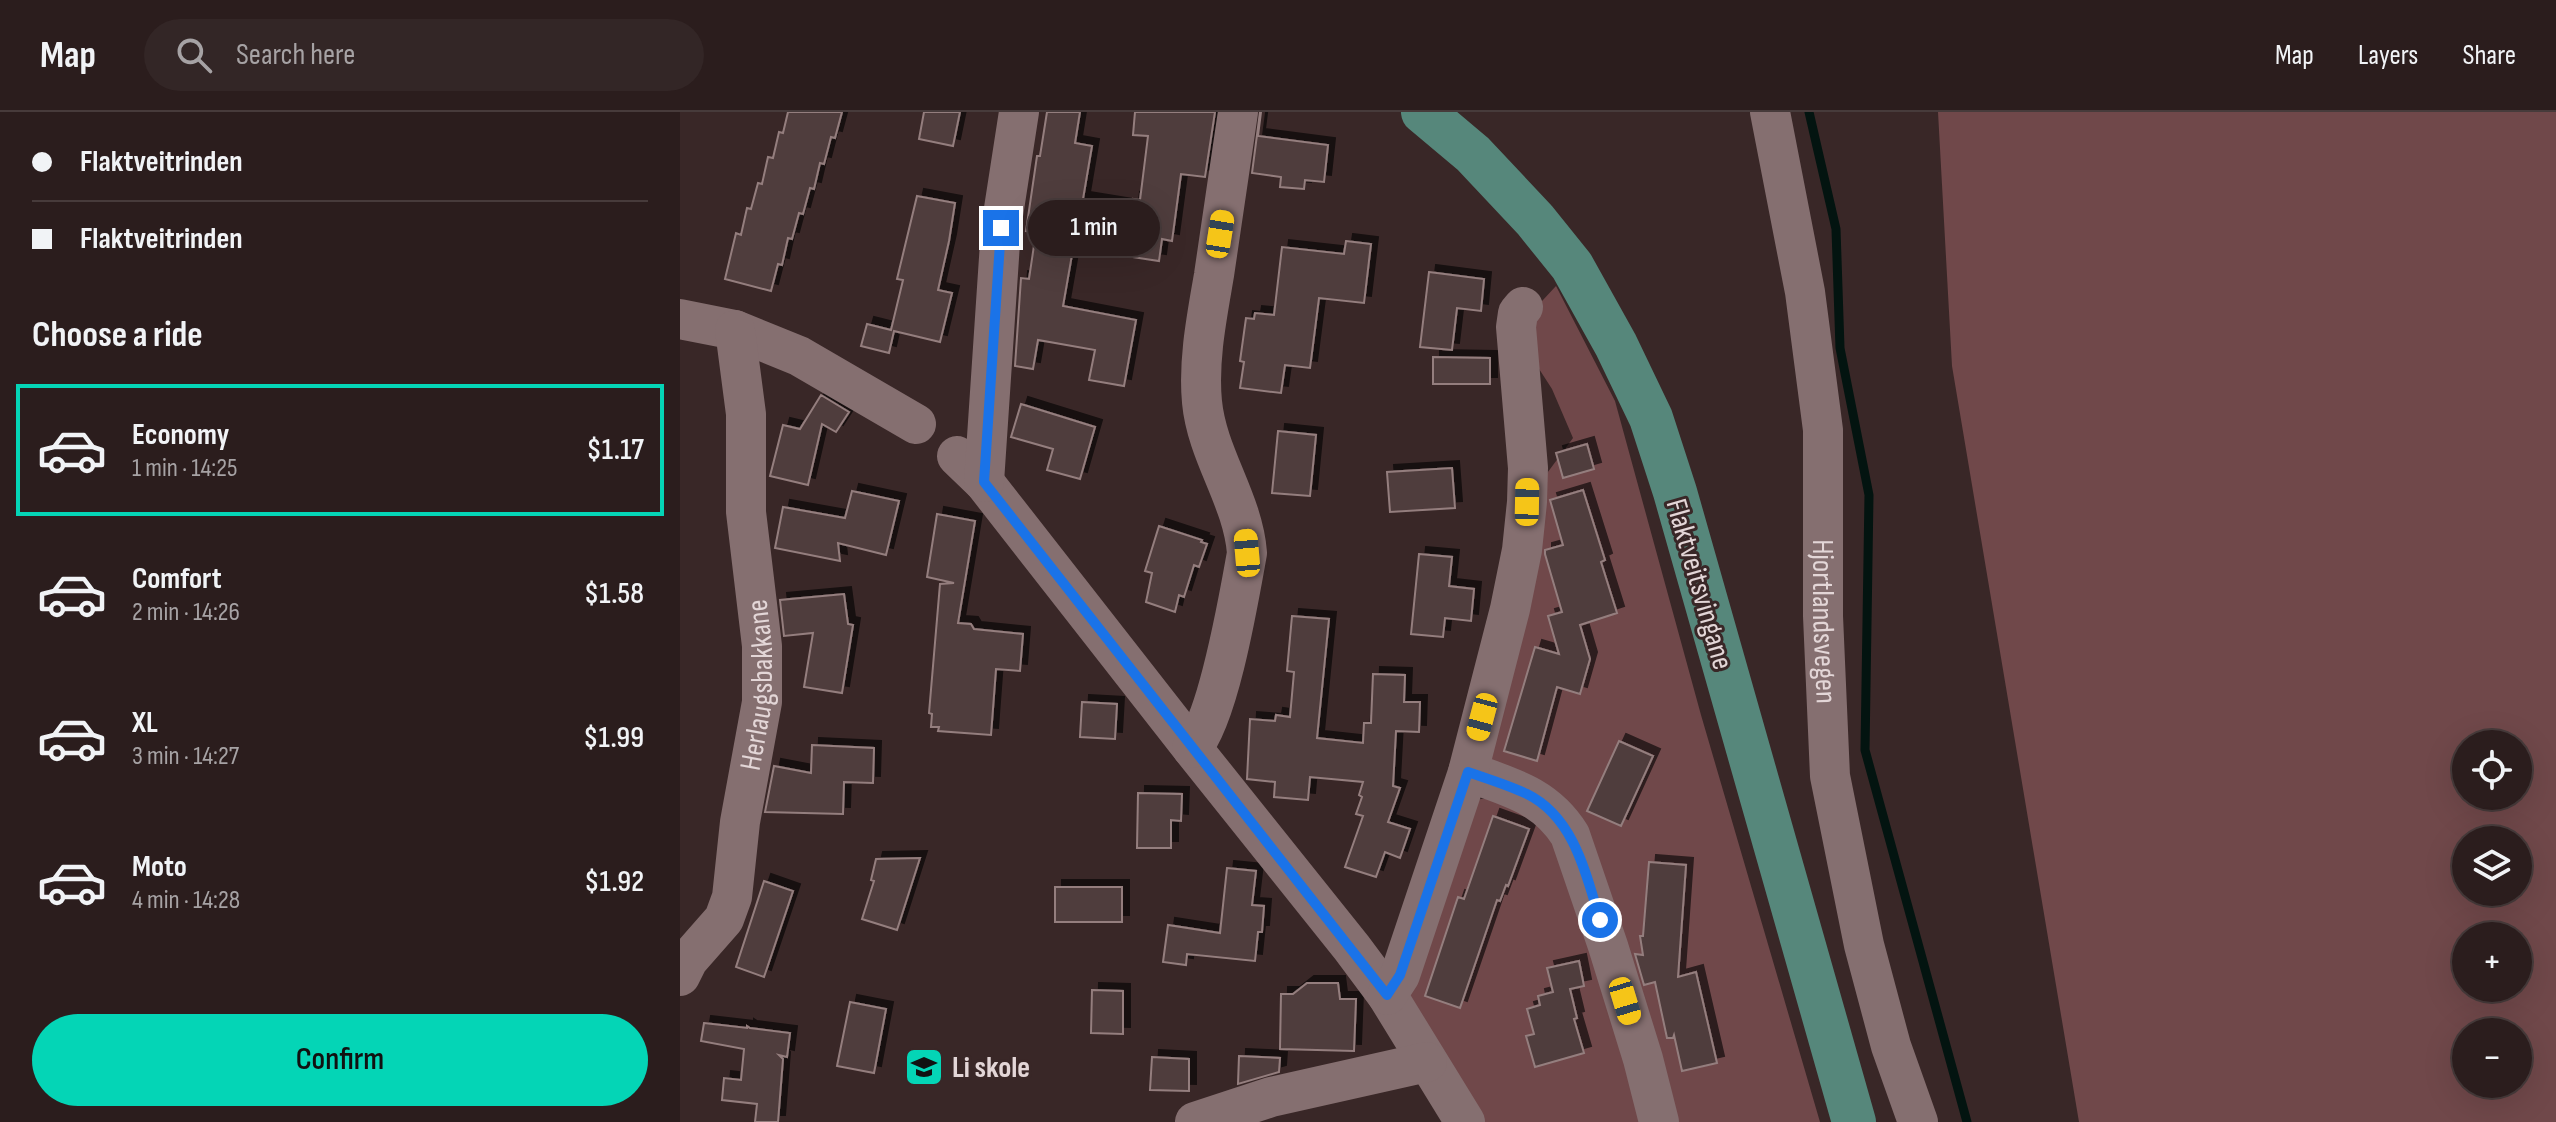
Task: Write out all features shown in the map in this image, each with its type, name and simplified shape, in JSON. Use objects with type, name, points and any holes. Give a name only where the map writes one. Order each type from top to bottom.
[{"type":"main road","name":"Flaktveitsvingane","points":[[1423,112],[1473,154],[1535,220],[1572,266],[1616,345],[1651,418],[1675,492],[1854,1122]]},
{"type":"street","points":[[1019,112],[971,469],[1387,995],[1465,1122]]},
{"type":"street","points":[[1192,748],[1203,730],[1219,681],[1247,553],[1246,536],[1210,442],[1201,385],[1205,331],[1238,112]]},
{"type":"street","name":"Hjortlandsvegen","points":[[1770,112],[1805,292],[1823,430],[1823,616],[1830,776],[1864,945],[1891,1046],[1918,1122]]},
{"type":"street","points":[[1387,995],[1400,975],[1468,772],[1522,550],[1527,502],[1527,453],[1516,327],[1518,313],[1523,307]]},
{"type":"street","points":[[680,319],[735,330],[799,356],[916,424]]},
{"type":"street","name":"Herlaugsbakkane","points":[[680,976],[688,960],[724,919],[732,897],[740,822],[762,702],[762,646],[746,512],[746,414],[735,330]]},
{"type":"street","points":[[1468,772],[1528,795],[1545,805],[1560,819],[1570,835],[1592,894],[1659,1122]]},
{"type":"street","points":[[1195,1122],[1271,1097],[1427,1062]]},
{"type":"shaded area","points":[[1938,112],[2556,112],[2556,1122],[2079,1122],[1952,366]]},
{"type":"shaded area","points":[[1556,286],[1615,401],[1701,715],[1820,1122],[1667,1122],[1582,833],[1488,759],[1542,480],[1573,438],[1552,389],[1532,358],[1529,315]]},
{"type":"shaded area","points":[[1509,796],[1556,823],[1650,1122],[1478,1122],[1408,998],[1472,800]]},
{"type":"building","points":[[788,112],[842,112],[824,164],[820,163],[814,189],[810,188],[803,214],[799,213],[792,239],[788,238],[782,265],[778,264],[771,291],[725,279],[736,233],[741,235],[747,208],[751,209],[758,183],[762,184],[768,157],[773,158]]},
{"type":"building","points":[[924,112],[960,112],[953,146],[919,139]]},
{"type":"building","points":[[1047,112],[1080,112],[1075,143],[1092,146],[1083,199],[1132,207],[1133,199],[1140,200],[1148,136],[1133,135],[1135,112],[1215,112],[1205,177],[1181,174],[1172,241],[1162,239],[1159,261],[1132,257],[1135,241],[1076,232],[1063,306],[1136,320],[1124,386],[1089,380],[1095,350],[1038,340],[1033,369],[1015,366],[1021,278],[1029,279],[1036,232],[1026,231]]},
{"type":"building","points":[[1260,112],[1258,136],[1328,145],[1324,182],[1305,180],[1304,189],[1280,187],[1281,177],[1252,173]]},
{"type":"building","points":[[917,196],[955,203],[938,290],[952,293],[940,342],[894,331],[889,353],[861,346],[867,324],[891,330],[903,280],[897,279]]},
{"type":"building","points":[[1346,241],[1371,244],[1364,303],[1319,298],[1310,368],[1285,365],[1281,393],[1240,388],[1246,318],[1254,319],[1255,313],[1274,315],[1282,247],[1344,254]]},
{"type":"building","points":[[1429,272],[1484,279],[1481,311],[1457,308],[1452,350],[1420,347]]},
{"type":"building","points":[[1433,357],[1490,358],[1490,384],[1433,384]]},
{"type":"building","points":[[821,395],[849,412],[836,432],[822,424],[808,485],[770,476],[783,425],[800,429]]},
{"type":"building","points":[[1021,404],[1095,427],[1080,479],[1047,470],[1053,449],[1011,437]]},
{"type":"building","points":[[1278,431],[1316,435],[1310,496],[1272,493]]},
{"type":"building","points":[[1587,444],[1594,469],[1563,478],[1556,453]]},
{"type":"building","points":[[1452,468],[1455,508],[1390,512],[1387,472]]},
{"type":"building","points":[[1583,490],[1605,560],[1601,562],[1617,613],[1580,625],[1590,659],[1580,694],[1557,687],[1537,761],[1504,751],[1535,647],[1559,654],[1548,616],[1562,612],[1545,550],[1563,545],[1550,500]]},
{"type":"building","points":[[852,491],[899,501],[886,555],[838,543],[840,561],[775,548],[783,507],[845,518]]},
{"type":"building","points":[[937,514],[975,521],[958,623],[971,624],[974,629],[1023,634],[1020,671],[996,669],[991,735],[938,731],[939,727],[931,727],[932,714],[929,713],[940,584],[954,583],[927,577]]},
{"type":"building","points":[[1159,526],[1207,544],[1199,567],[1194,565],[1184,597],[1179,595],[1175,612],[1146,602],[1152,573],[1145,571]]},
{"type":"building","points":[[1419,554],[1452,557],[1449,586],[1474,589],[1471,621],[1445,618],[1443,637],[1411,634]]},
{"type":"building","points":[[844,594],[848,624],[853,625],[842,693],[804,687],[813,633],[784,636],[780,600]]},
{"type":"building","points":[[1292,616],[1329,619],[1317,738],[1363,743],[1364,723],[1371,723],[1373,674],[1405,675],[1404,702],[1420,702],[1419,732],[1396,731],[1393,786],[1400,788],[1388,822],[1410,829],[1400,858],[1385,852],[1376,877],[1345,867],[1363,816],[1356,814],[1363,782],[1310,777],[1308,800],[1274,797],[1275,782],[1247,779],[1250,719],[1275,721],[1276,715],[1290,717],[1294,672],[1287,671]]},
{"type":"building","points":[[1082,702],[1117,704],[1115,739],[1080,737]]},
{"type":"building","points":[[1619,741],[1653,756],[1621,826],[1587,811]]},
{"type":"building","points":[[812,745],[874,748],[873,783],[844,782],[843,814],[765,812],[774,766],[811,773]]},
{"type":"building","points":[[1138,793],[1182,794],[1181,821],[1171,820],[1171,848],[1137,848]]},
{"type":"building","points":[[1493,816],[1529,829],[1508,886],[1500,901],[1497,900],[1460,1008],[1425,996],[1458,897],[1464,899]]},
{"type":"building","points":[[920,858],[897,930],[862,919],[874,881],[871,880],[876,859]]},
{"type":"building","points":[[1649,862],[1686,865],[1678,977],[1696,972],[1717,1063],[1682,1071],[1674,1035],[1667,1038],[1655,982],[1644,985],[1635,954],[1643,955],[1640,936],[1643,936]]},
{"type":"building","points":[[1227,868],[1256,871],[1252,905],[1264,906],[1255,961],[1187,954],[1186,965],[1163,962],[1168,925],[1220,933]]},
{"type":"building","points":[[764,881],[793,891],[764,977],[736,967]]},
{"type":"building","points":[[1055,887],[1122,887],[1122,922],[1055,922]]},
{"type":"building","points":[[1579,961],[1584,986],[1570,989],[1577,1018],[1574,1019],[1584,1053],[1535,1067],[1526,1036],[1534,1034],[1527,1009],[1540,1005],[1538,996],[1553,992],[1547,968]]},
{"type":"building","points":[[1307,983],[1338,983],[1340,999],[1356,999],[1354,1051],[1280,1049],[1281,994],[1293,994]]},
{"type":"building","points":[[1092,990],[1123,991],[1123,1034],[1091,1033]]},
{"type":"building","points":[[850,1002],[886,1009],[874,1073],[837,1066]]},
{"type":"building","points":[[704,1023],[790,1033],[787,1057],[779,1055],[783,1059],[778,1122],[755,1122],[757,1104],[722,1100],[724,1078],[741,1080],[744,1049],[701,1041]]},
{"type":"building","points":[[1239,1056],[1280,1058],[1279,1072],[1238,1084]]},
{"type":"building","points":[[1152,1057],[1189,1059],[1189,1091],[1150,1090]]},
{"type":"waterway","points":[[1809,112],[1836,229],[1840,348],[1869,495],[1865,750],[1967,1122]]},
{"type":"place","name":"Li skole","points":[[924,1067]]},
{"type":"route","points":[[1001,228],[984,482],[1387,995],[1400,975],[1468,772],[1528,795],[1560,819],[1579,857],[1600,920]]}]
